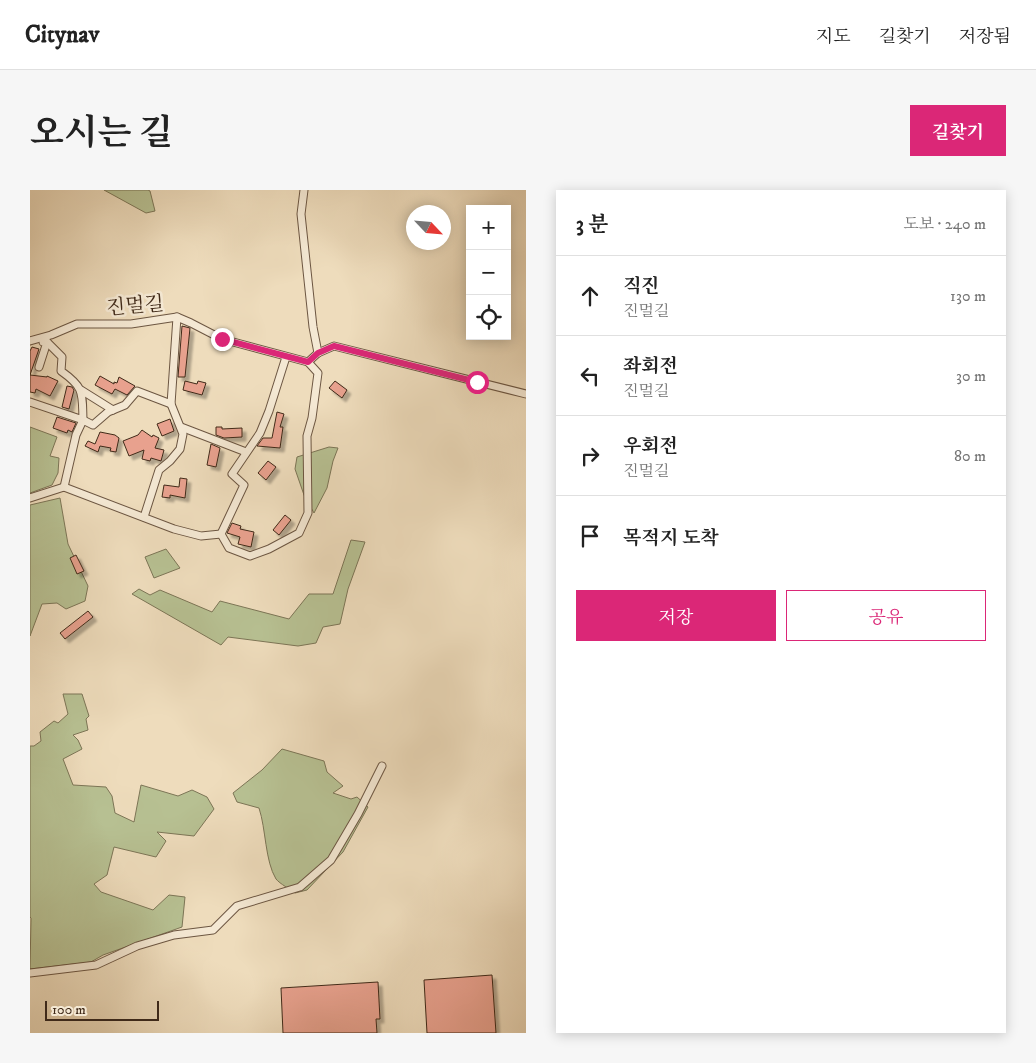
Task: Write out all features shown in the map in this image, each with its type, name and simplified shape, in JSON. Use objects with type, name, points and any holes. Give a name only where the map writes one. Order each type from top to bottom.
[{"type":"street","points":[[304,190],[301,214],[313,327],[318,353]]},
{"type":"street","points":[[144,516],[159,470],[180,449],[183,434],[171,404],[176,317]]},
{"type":"street","name":"진멀길","points":[[30,341],[51,336],[77,324],[131,324],[176,317],[222,339],[308,362]]},
{"type":"street","points":[[30,341],[47,342],[62,356],[61,371],[74,380],[81,390],[113,410]]},
{"type":"street","points":[[39,368],[47,342]]},
{"type":"street","points":[[221,534],[229,548],[250,556],[269,549],[299,533],[308,513],[308,436],[318,373],[308,362],[318,353],[334,346],[526,394]]},
{"type":"street","points":[[221,534],[244,485],[232,474],[260,433],[286,357]]},
{"type":"street","points":[[64,487],[76,435],[83,420],[81,390]]},
{"type":"street","points":[[30,402],[83,420],[92,425],[113,410],[125,405],[137,391],[171,404]]},
{"type":"street","points":[[181,427],[246,452]]},
{"type":"street","points":[[30,498],[64,487],[174,529],[201,536],[221,534]]},
{"type":"street","points":[[30,973],[96,965],[137,946],[174,935],[213,930],[237,906],[300,886],[331,860],[358,814],[382,766]]},
{"type":"green space","points":[[104,190],[148,190],[150,191],[155,211],[146,213]]},
{"type":"green space","points":[[30,427],[57,437],[50,456],[59,458],[58,473],[52,485],[30,493]]},
{"type":"green space","points":[[329,447],[338,448],[327,488],[314,513],[304,495],[295,469],[297,457]]},
{"type":"green space","points":[[60,498],[68,544],[88,586],[85,601],[66,609],[57,603],[42,604],[30,636],[30,505]]},
{"type":"green space","points":[[351,540],[365,542],[348,589],[340,624],[323,627],[316,643],[298,646],[228,637],[221,645],[132,594],[139,589],[150,595],[160,590],[212,612],[220,601],[289,619],[309,594],[333,594]]},
{"type":"green space","points":[[166,549],[180,568],[154,578],[145,557]]},
{"type":"green space","points":[[63,694],[82,694],[89,716],[86,719],[88,730],[73,735],[78,740],[82,749],[63,759],[73,785],[106,787],[112,796],[115,813],[134,822],[141,785],[178,796],[192,790],[207,797],[214,809],[194,836],[157,832],[166,841],[156,857],[114,847],[107,875],[94,884],[101,892],[153,910],[169,895],[185,897],[182,927],[103,955],[91,962],[30,969],[30,746],[34,746],[41,741],[40,732],[54,721],[58,723],[68,714]]},
{"type":"green space","points":[[282,749],[324,761],[327,772],[343,786],[333,793],[351,799],[357,797],[368,807],[343,852],[307,890],[295,893],[278,881],[272,872],[259,808],[237,802],[233,793],[262,770]]},
{"type":"building","points":[[182,326],[190,328],[185,377],[178,377]]},
{"type":"building","points":[[32,347],[39,349],[30,375],[30,351]]},
{"type":"building","points":[[30,375],[47,376],[58,381],[50,396],[36,389],[35,393],[30,392]]},
{"type":"building","points":[[100,376],[114,384],[114,382],[117,383],[119,377],[135,386],[127,395],[115,389],[112,394],[95,385]]},
{"type":"building","points":[[185,381],[197,384],[198,381],[206,383],[202,395],[183,390]]},
{"type":"building","points":[[335,381],[347,390],[342,398],[329,388]]},
{"type":"building","points":[[67,386],[72,387],[74,390],[69,409],[62,407]]},
{"type":"building","points":[[277,412],[284,414],[280,427],[283,427],[280,448],[257,446],[263,438],[272,438]]},
{"type":"building","points":[[57,417],[76,423],[72,432],[68,430],[67,433],[53,428]]},
{"type":"building","points":[[170,419],[174,431],[162,436],[157,424]]},
{"type":"building","points":[[216,427],[222,427],[222,429],[242,428],[242,437],[224,438],[216,435]]},
{"type":"building","points":[[142,430],[152,437],[153,435],[159,438],[155,448],[164,450],[161,461],[151,458],[150,461],[142,459],[144,450],[129,456],[123,441],[138,435]]},
{"type":"building","points":[[100,432],[115,435],[119,438],[116,452],[110,451],[111,448],[100,446],[98,452],[85,446],[88,441],[95,444]]},
{"type":"building","points":[[211,444],[220,448],[216,467],[207,465]]},
{"type":"building","points":[[268,461],[276,467],[266,480],[258,473]]},
{"type":"building","points":[[180,478],[187,479],[185,498],[170,495],[170,498],[162,497],[164,485],[179,487]]},
{"type":"building","points":[[285,515],[291,520],[279,535],[273,530]]},
{"type":"building","points":[[232,523],[241,526],[240,529],[254,532],[251,547],[238,544],[240,537],[227,533]]},
{"type":"building","points":[[76,555],[84,571],[77,574],[70,558]]},
{"type":"building","points":[[88,611],[93,617],[65,639],[60,633]]},
{"type":"building","points":[[492,975],[496,1033],[427,1033],[424,980]]},
{"type":"building","points":[[378,982],[380,1019],[376,1019],[377,1033],[283,1033],[281,988]]},
{"type":"route","points":[[222,339],[308,362],[318,353],[334,346],[477,382]]}]
